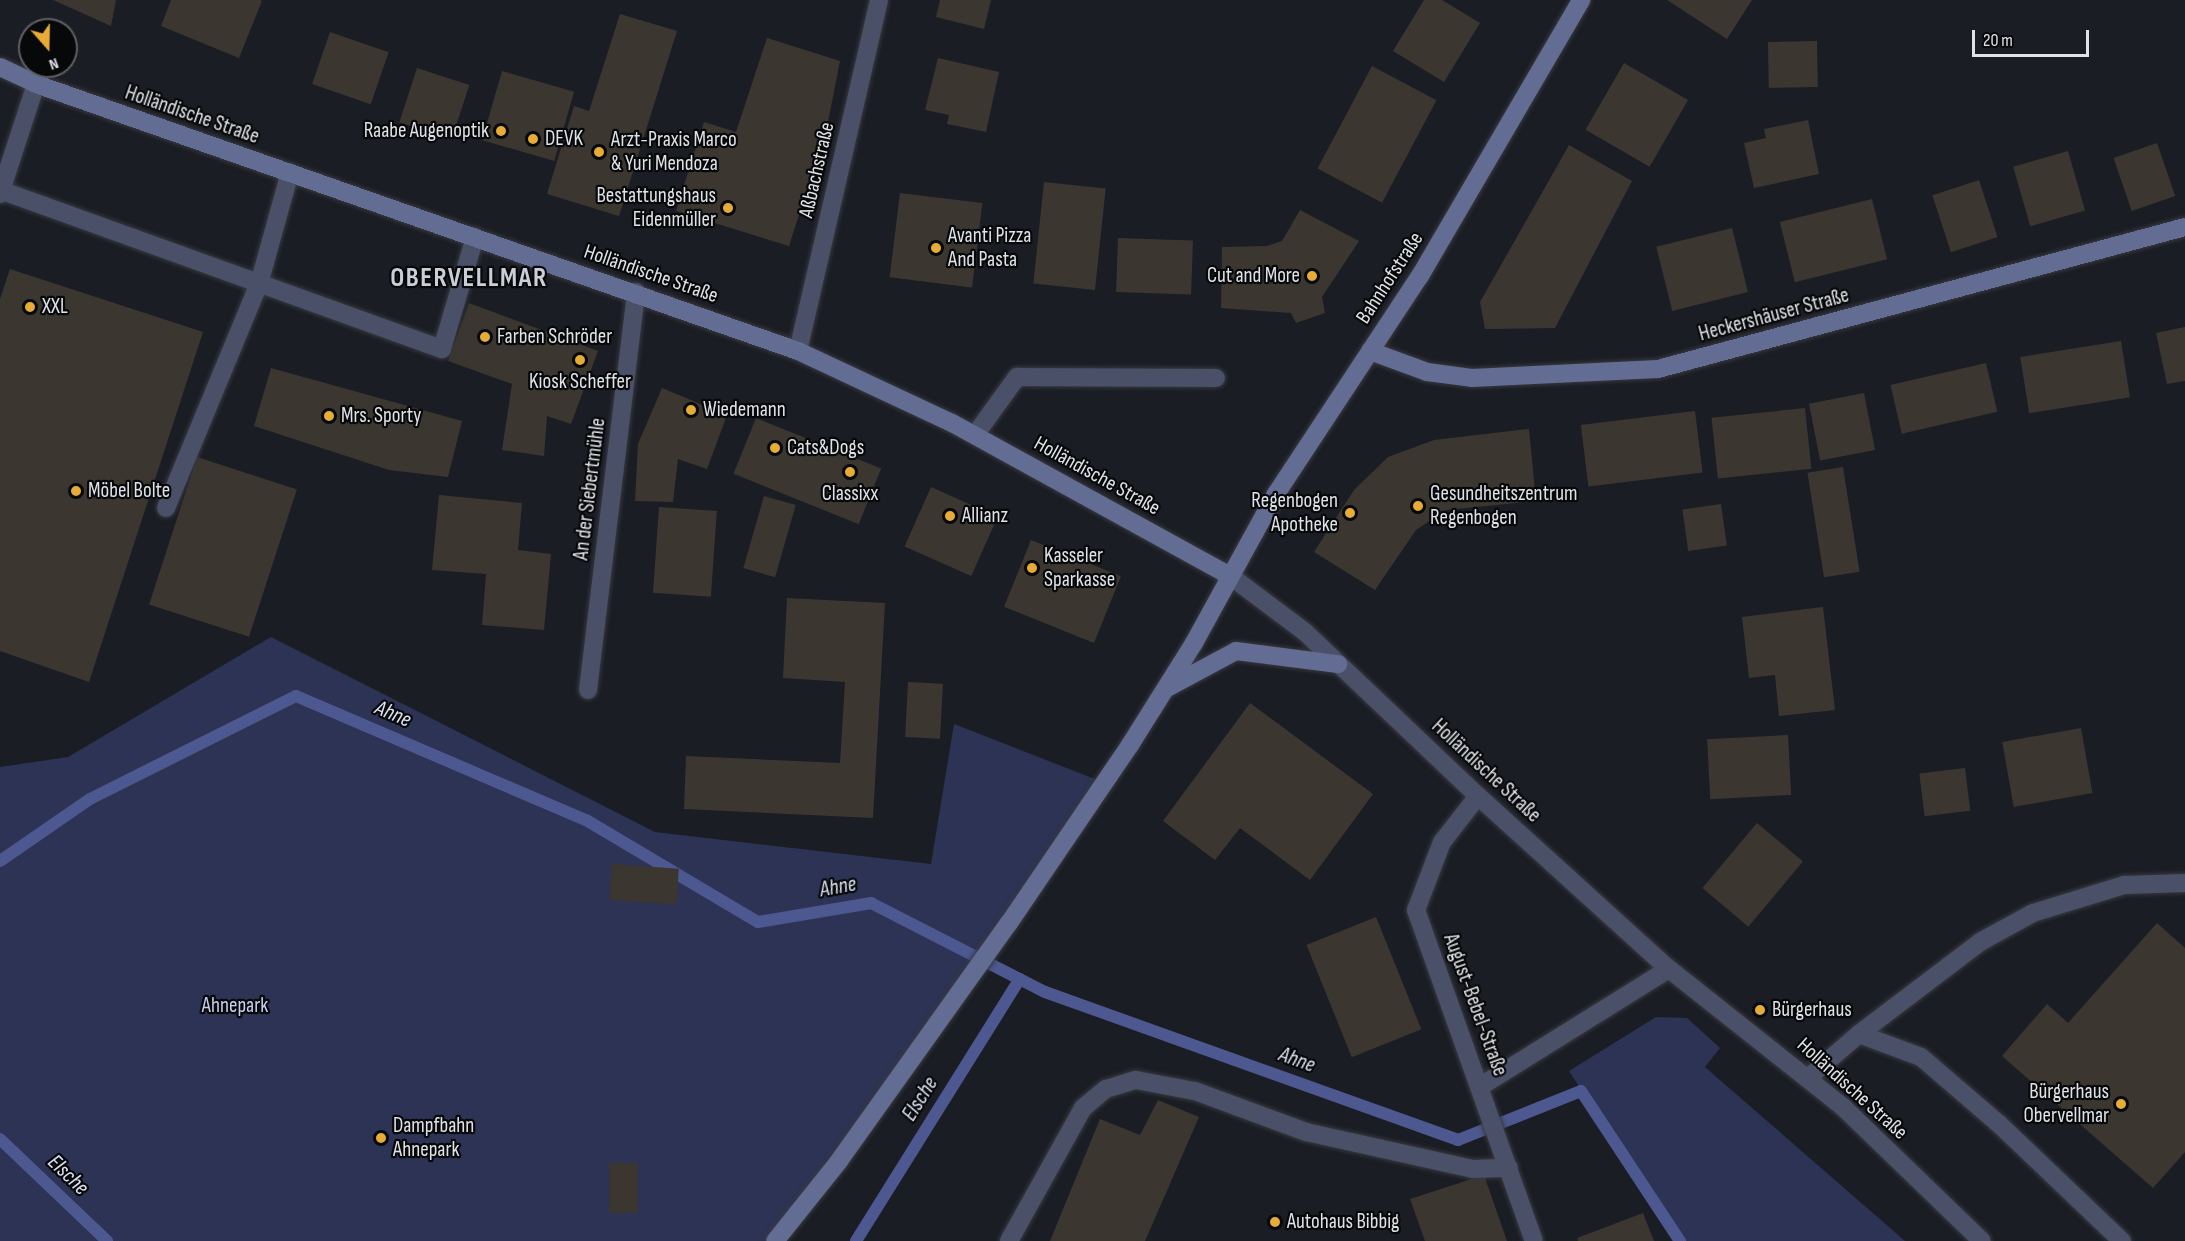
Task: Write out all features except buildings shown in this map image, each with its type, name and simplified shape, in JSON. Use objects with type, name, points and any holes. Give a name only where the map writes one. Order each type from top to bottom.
[{"type":"street","name":"Aßbachstraße","points":[[798,351],[879,0]]},
{"type":"street","name":"Bahnhofstraße","points":[[775,1241],[839,1161],[1009,923],[1165,689],[1276,494],[1420,276],[1581,0]]},
{"type":"street","name":"Holländische Straße","points":[[0,67],[36,84],[636,292],[798,351],[975,435],[1229,575],[1305,632],[1478,796],[1669,969],[1809,1077],[1982,1241]]},
{"type":"street","points":[[36,84],[0,191],[442,349],[475,237]]},
{"type":"street","points":[[166,508],[259,284],[290,172]]},
{"type":"street","name":"Heckershäuser Straße","points":[[1370,351],[1427,372],[1472,378],[1658,369],[2185,227]]},
{"type":"street","name":"An der Siebertmühle","points":[[588,690],[636,292]]},
{"type":"street","points":[[975,435],[1017,377],[1216,378]]},
{"type":"street","points":[[1165,689],[1236,651],[1338,664]]},
{"type":"street","name":"August-Bebel-Straße","points":[[1478,796],[1442,842],[1416,910],[1490,1110],[1534,1241]]},
{"type":"street","points":[[1809,1077],[1859,1034],[1980,942],[2033,913],[2124,885],[2185,883]]},
{"type":"street","points":[[1481,1086],[1669,969]]},
{"type":"street","points":[[1859,1034],[1921,1057],[1999,1124],[2122,1241]]},
{"type":"street","points":[[1009,1241],[1083,1108],[1106,1089],[1136,1080],[1195,1090],[1317,1134],[1473,1169],[1509,1168]]},
{"type":"green space","name":"Ahnepark","points":[[271,637],[655,832],[931,864],[954,724],[1105,783],[775,1241],[0,1241],[0,767],[68,757]]},
{"type":"green space","points":[[1656,1017],[1687,1018],[1720,1048],[1705,1067],[1905,1241],[1680,1241],[1569,1071]]},
{"type":"waterway","name":"Ahne","points":[[0,861],[90,799],[296,696],[586,820],[758,922],[871,903],[1045,992],[1458,1140],[1581,1091],[1680,1241]]},
{"type":"waterway","name":"Elsche","points":[[856,1241],[1020,979]]},
{"type":"waterway","name":"Elsche","points":[[0,1139],[107,1241]]},
{"type":"place","name":"Raabe Augenoptik","points":[[501,131]]},
{"type":"place","name":"DEVK","points":[[533,139]]},
{"type":"place","name":"Arzt-Praxis Marco & Yuri Mendoza","points":[[599,152]]},
{"type":"place","name":"Bestattungshaus Eidenmüller","points":[[728,208]]},
{"type":"place","name":"Avanti Pizza And Pasta","points":[[936,248]]},
{"type":"place","name":"Cut and More","points":[[1312,276]]},
{"type":"place","name":"XXL","points":[[30,307]]},
{"type":"place","name":"Farben Schröder","points":[[485,337]]},
{"type":"place","name":"Kiosk Scheffer","points":[[580,360]]},
{"type":"place","name":"Wiedemann","points":[[691,410]]},
{"type":"place","name":"Mrs. Sporty","points":[[329,416]]},
{"type":"place","name":"Cats&Dogs","points":[[775,448]]},
{"type":"place","name":"Classixx","points":[[850,472]]},
{"type":"place","name":"Möbel Bolte","points":[[76,491]]},
{"type":"place","name":"Gesundheitszentrum Regenbogen","points":[[1418,506]]},
{"type":"place","name":"Regenbogen Apotheke","points":[[1350,513]]},
{"type":"place","name":"Allianz","points":[[950,516]]},
{"type":"place","name":"Kasseler Sparkasse","points":[[1032,568]]},
{"type":"place","name":"Bürgerhaus","points":[[1760,1010]]},
{"type":"place","name":"Bürgerhaus Obervellmar","points":[[2121,1104]]},
{"type":"place","name":"Dampfbahn Ahnepark","points":[[381,1138]]},
{"type":"place","name":"Autohaus Bibbig","points":[[1275,1222]]},
{"type":"district","name":"OBERVELLMAR","points":[[469,279]]}]
